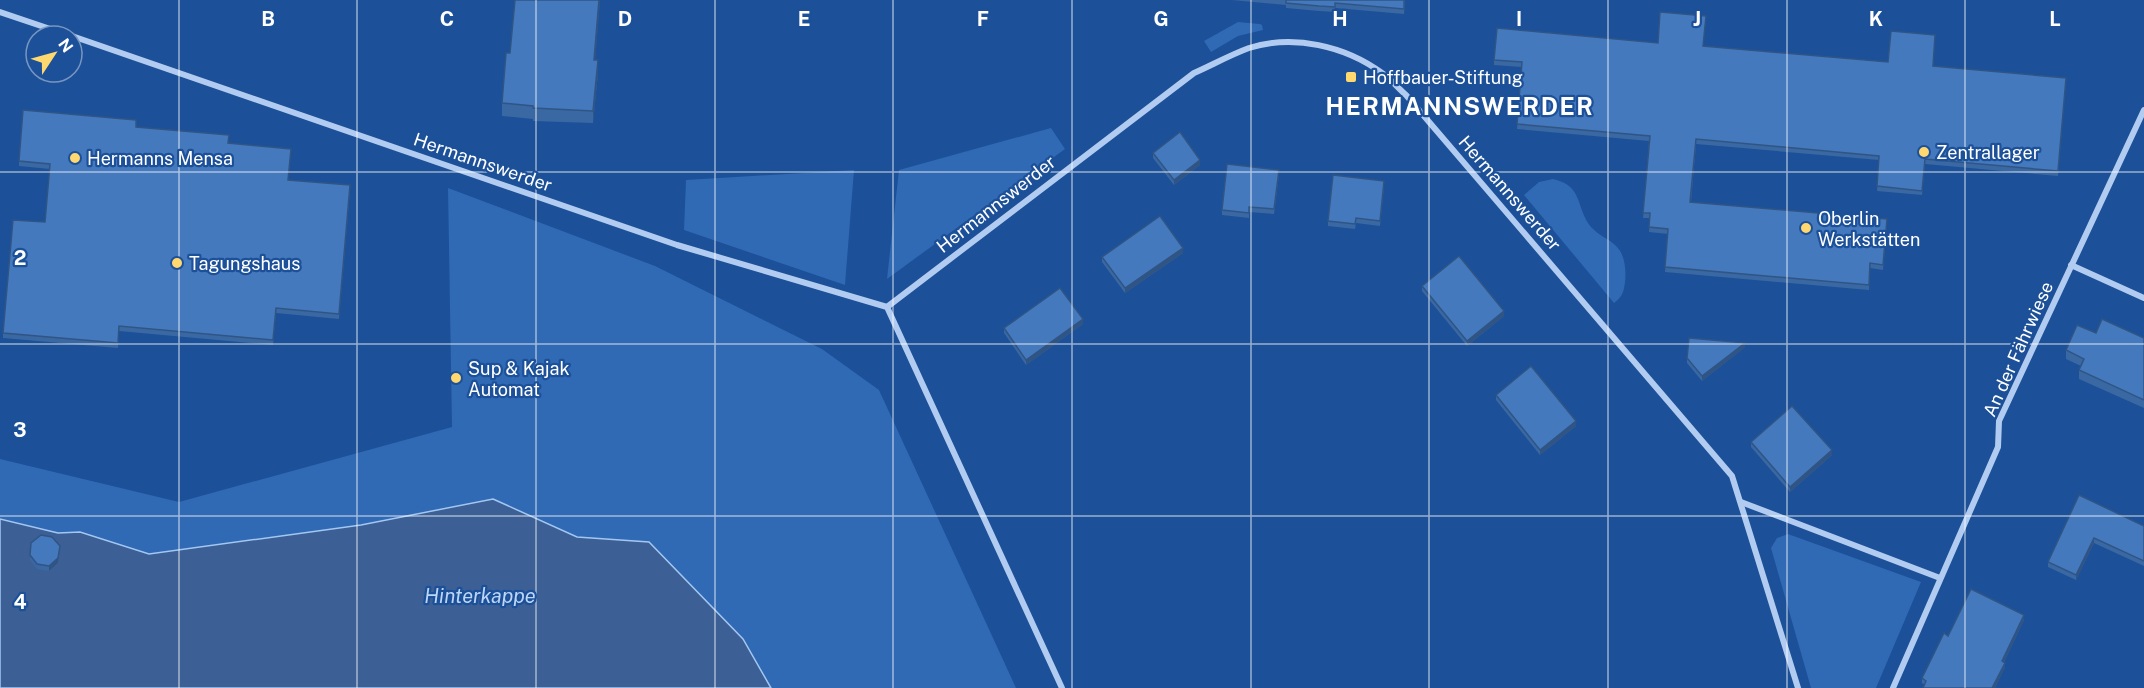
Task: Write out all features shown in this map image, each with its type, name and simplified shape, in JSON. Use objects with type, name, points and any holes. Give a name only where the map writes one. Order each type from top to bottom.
[{"type":"street","name":"Hermannswerder","points":[[0,12],[36,24]]},
{"type":"street","name":"Hermannswerder","points":[[84,40],[677,245],[887,307],[1194,73],[1251,48],[1285,43],[1318,45],[1352,55],[1383,74],[1406,95],[1732,476],[1798,688]]},
{"type":"street","name":"An der Fährwiese","points":[[1893,688],[1998,447],[1999,421],[2144,110]]},
{"type":"street","name":"An der Fährwiese","points":[[2072,265],[2144,298]]},
{"type":"street","points":[[887,307],[1062,688]]},
{"type":"street","points":[[1741,502],[1940,578]]},
{"type":"shaded area","points":[[1238,22],[1260,24],[1263,30],[1238,36],[1211,52],[1204,41]]},
{"type":"shaded area","points":[[1051,128],[1065,149],[887,279],[899,170]]},
{"type":"shaded area","points":[[854,170],[845,285],[684,230],[686,180]]},
{"type":"shaded area","points":[[1553,179],[1570,187],[1578,198],[1591,227],[1614,244],[1623,257],[1624,287],[1622,294],[1614,303],[1524,195],[1539,182]]},
{"type":"shaded area","points":[[448,188],[655,266],[822,349],[879,390],[1016,688],[696,688],[493,499],[361,525],[149,554],[80,532],[58,533],[0,519],[0,459],[179,502],[452,427]]},
{"type":"shaded area","points":[[1788,534],[1921,582],[1876,688],[1811,688],[1771,548],[1777,538]]},
{"type":"water","name":"Hinterkappe","points":[[493,499],[577,537],[649,542],[743,639],[771,688],[0,688],[0,519],[58,533],[80,532],[149,554],[361,525]]},
{"type":"building","points":[[515,0],[599,0],[594,60],[598,60],[593,111],[533,108],[533,106],[502,103],[506,53],[510,53]]},
{"type":"building","points":[[1286,0],[1404,0],[1404,9],[1335,3],[1335,7],[1319,6],[1286,3]]},
{"type":"building","name":"Zentrallager","points":[[1660,12],[1706,16],[1703,46],[1888,62],[1891,31],[1935,35],[1933,66],[2066,78],[2058,171],[1925,159],[1922,191],[1877,186],[1879,156],[1696,139],[1690,202],[1887,219],[1883,265],[1870,263],[1869,285],[1665,267],[1668,229],[1649,227],[1650,213],[1643,213],[1650,136],[1517,124],[1522,62],[1494,60],[1497,28],[1658,43]]},
{"type":"building","name":"Tagungshaus","points":[[23,110],[136,120],[136,127],[229,135],[228,143],[291,149],[288,180],[350,185],[339,314],[276,308],[273,340],[119,326],[118,343],[3,333],[13,220],[45,222],[50,164],[19,161]]},
{"type":"building","points":[[1180,132],[1200,160],[1174,180],[1153,153]]},
{"type":"building","points":[[1227,164],[1279,170],[1274,209],[1249,207],[1249,213],[1222,210]]},
{"type":"building","points":[[1333,175],[1384,181],[1380,221],[1356,218],[1355,224],[1328,221]]},
{"type":"building","points":[[1160,216],[1183,248],[1125,288],[1102,257]]},
{"type":"building","points":[[1459,256],[1504,311],[1467,341],[1422,286]]},
{"type":"building","points":[[1060,288],[1083,319],[1026,360],[1004,328]]},
{"type":"building","points":[[2102,319],[2144,338],[2144,400],[2079,370],[2084,359],[2066,350],[2077,325],[2096,333]]},
{"type":"building","points":[[1689,338],[1745,343],[1702,376],[1687,358]]},
{"type":"building","points":[[1531,366],[1576,421],[1540,450],[1496,395]]},
{"type":"building","points":[[1792,406],[1832,450],[1790,487],[1751,442]]},
{"type":"building","points":[[2079,495],[2144,526],[2144,561],[2094,538],[2076,575],[2048,562]]},
{"type":"building","points":[[41,535],[52,537],[60,546],[58,558],[49,566],[37,564],[30,555],[31,543]]},
{"type":"building","points":[[1971,589],[2024,615],[2002,661],[2005,663],[1992,688],[1923,688],[1926,681],[1922,678],[1944,633],[1948,636]]},
{"type":"place","name":"Hoffbauer-Stiftung","points":[[1351,77]]},
{"type":"place","name":"Zentrallager","points":[[1924,152]]},
{"type":"place","name":"Hermanns Mensa","points":[[75,158]]},
{"type":"place","name":"Oberlin Werkstätten","points":[[1806,228]]},
{"type":"place","name":"Tagungshaus","points":[[177,263]]},
{"type":"place","name":"Sup & Kajak Automat","points":[[456,378]]},
{"type":"district","name":"HERMANNSWERDER","points":[[1460,106]]}]
